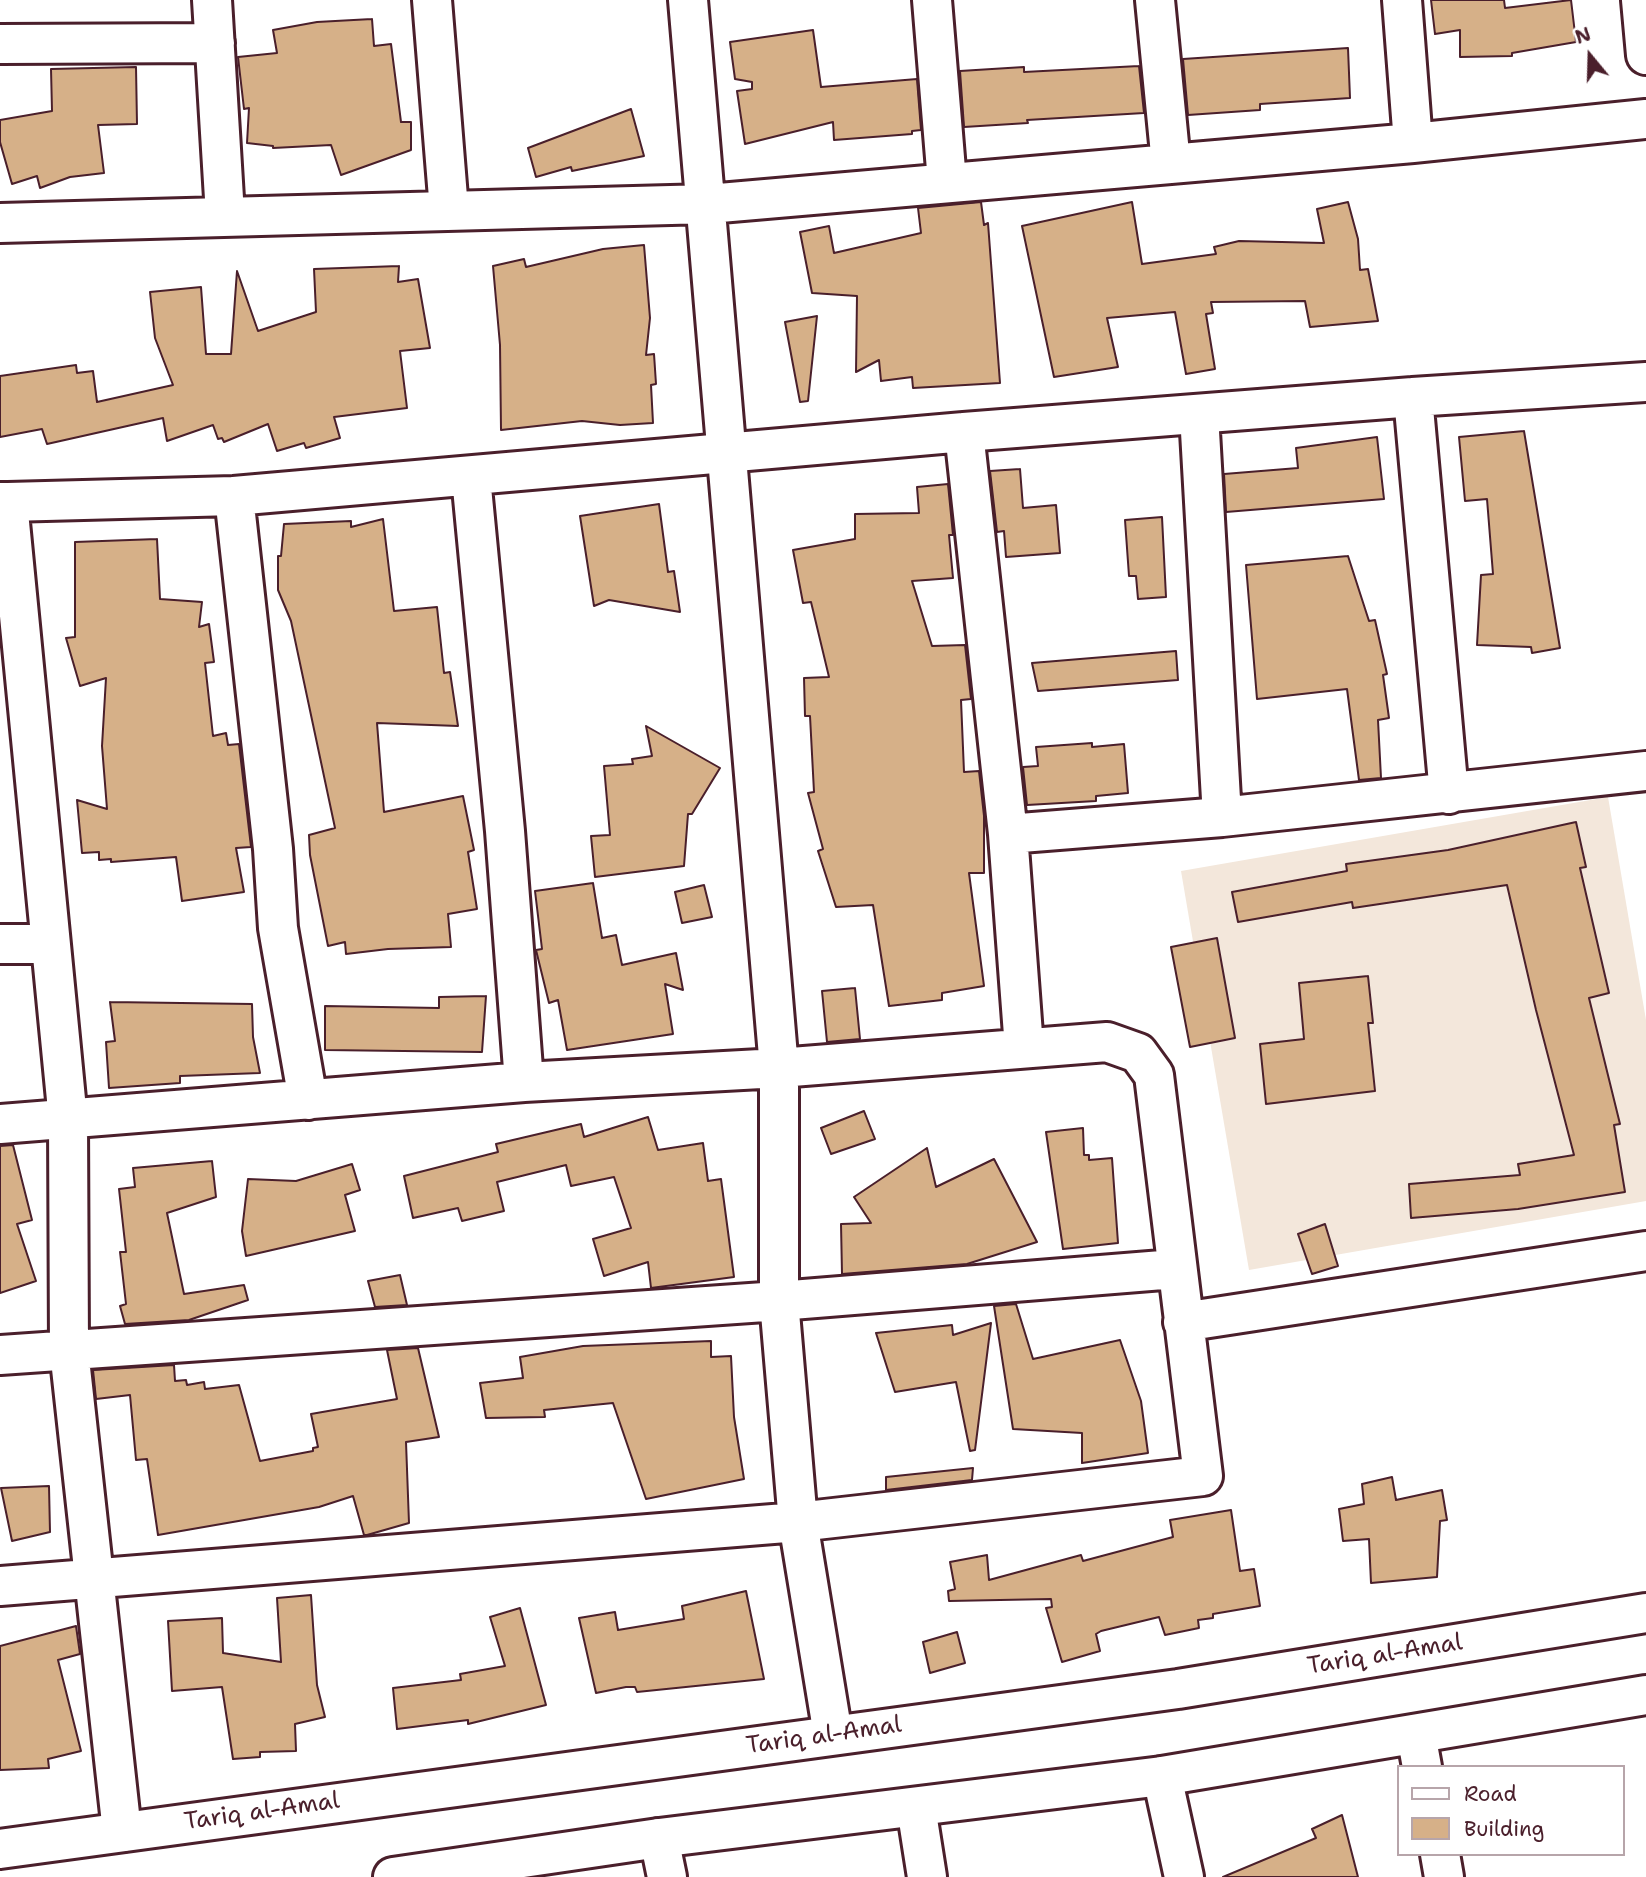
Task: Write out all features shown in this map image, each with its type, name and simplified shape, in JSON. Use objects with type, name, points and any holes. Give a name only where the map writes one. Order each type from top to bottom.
[{"type":"main road","points":[[212,0],[225,215]]},
{"type":"main road","points":[[432,0],[449,210]]},
{"type":"main road","points":[[688,0],[708,204],[779,1068],[779,1301],[798,1522],[834,1735]]},
{"type":"main road","points":[[932,0],[947,182]]},
{"type":"main road","points":[[1155,0],[1171,164]]},
{"type":"main road","points":[[1402,0],[1413,143]]},
{"type":"main road","points":[[1641,0],[1646,55]]},
{"type":"main road","points":[[0,44],[215,43]]},
{"type":"main road","points":[[0,223],[708,204],[1413,143],[1646,119]]},
{"type":"main road","points":[[122,1832],[69,1350],[68,1120],[49,944],[15,739],[4,502],[234,496],[729,455],[964,432],[1646,382]]},
{"type":"main road","points":[[1413,397],[1449,794]]},
{"type":"main road","points":[[1199,414],[1222,817]]},
{"type":"main road","points":[[964,432],[1008,834],[1024,1048]]},
{"type":"main road","points":[[471,477],[505,831],[524,1082]]},
{"type":"main road","points":[[234,496],[273,849],[278,928],[308,1100]]},
{"type":"main road","points":[[1008,834],[1222,817],[1646,771]]},
{"type":"main road","points":[[0,944],[49,944]]},
{"type":"main road","points":[[0,1124],[524,1082],[779,1068],[1107,1042],[1138,1053],[1154,1074],[1175,1269],[1203,1476],[798,1522],[0,1586]]},
{"type":"main road","points":[[1182,1322],[1646,1251]]},
{"type":"main road","points":[[0,1354],[779,1301],[1175,1269]]},
{"type":"main road","name":"Tariq al-Amal","points":[[0,1849],[1178,1689],[1646,1613]]},
{"type":"main road","points":[[401,1877],[659,1838],[1161,1776],[1419,1750],[1646,1695]]},
{"type":"main road","points":[[1161,1776],[1184,1877]]},
{"type":"main road","points":[[916,1808],[927,1877]]},
{"type":"main road","points":[[659,1838],[667,1877]]},
{"type":"main road","points":[[1440,1856],[1444,1877]]},
{"type":"shaded area","points":[[1608,797],[1646,1020],[1646,1201],[1249,1270],[1181,871]]},
{"type":"building","points":[[1431,0],[1504,0],[1505,8],[1571,0],[1576,42],[1512,53],[1512,56],[1460,57],[1460,30],[1435,34]]},
{"type":"building","points":[[372,19],[374,46],[391,44],[401,122],[411,122],[411,150],[341,175],[331,145],[273,148],[247,143],[249,108],[244,109],[238,57],[277,53],[273,30],[317,22]]},
{"type":"building","points":[[813,30],[821,87],[917,79],[921,130],[912,131],[912,134],[834,140],[833,122],[745,144],[737,91],[752,89],[752,82],[735,79],[730,42]]},
{"type":"building","points":[[1348,48],[1350,98],[1260,104],[1260,110],[1188,115],[1183,59]]},
{"type":"building","points":[[1139,66],[1144,113],[964,127],[960,71],[1024,67],[1024,72]]},
{"type":"building","points":[[136,67],[137,124],[98,125],[104,173],[70,177],[40,188],[37,176],[12,184],[0,142],[0,120],[52,111],[51,69]]},
{"type":"building","points":[[631,109],[644,156],[572,171],[571,167],[536,177],[528,148]]},
{"type":"building","points":[[981,202],[984,225],[988,223],[1000,383],[913,388],[912,377],[881,381],[879,360],[856,372],[857,296],[812,293],[800,232],[829,226],[834,253],[921,233],[918,208]]},
{"type":"building","points":[[1132,202],[1142,264],[1216,254],[1214,247],[1239,241],[1324,243],[1317,209],[1348,202],[1358,239],[1360,270],[1368,269],[1378,321],[1310,327],[1305,301],[1211,302],[1213,313],[1206,314],[1215,369],[1186,374],[1175,312],[1107,318],[1118,367],[1054,377],[1022,226]]},
{"type":"building","points":[[644,245],[650,318],[646,355],[654,354],[656,384],[651,385],[653,423],[620,425],[582,421],[501,430],[500,345],[493,266],[524,259],[526,267],[603,249]]},
{"type":"building","points":[[399,266],[398,282],[418,279],[430,348],[400,351],[407,408],[334,417],[340,438],[306,448],[304,443],[277,451],[268,424],[224,442],[222,438],[218,439],[213,425],[167,441],[163,418],[47,444],[42,429],[0,437],[0,376],[76,365],[77,373],[93,371],[97,402],[173,385],[155,338],[150,292],[201,287],[206,354],[231,354],[237,271],[258,331],[316,312],[314,269]]},
{"type":"building","points":[[817,316],[808,401],[800,402],[785,322]]},
{"type":"building","points":[[1524,431],[1560,648],[1532,653],[1531,647],[1477,645],[1481,575],[1493,574],[1487,499],[1465,501],[1459,437]]},
{"type":"building","points":[[1377,437],[1384,499],[1226,512],[1224,474],[1298,468],[1296,448]]},
{"type":"building","points":[[1020,469],[1023,508],[1056,505],[1060,553],[1006,557],[1004,531],[997,532],[990,471]]},
{"type":"building","points":[[948,484],[953,535],[949,535],[953,578],[912,581],[932,646],[965,645],[971,699],[961,700],[964,772],[979,771],[984,816],[984,873],[969,873],[984,986],[942,993],[942,1000],[889,1006],[873,905],[836,907],[818,851],[823,849],[808,793],[814,792],[810,716],[805,716],[804,678],[829,677],[811,602],[803,603],[793,550],[855,539],[855,514],[919,513],[917,487]]},
{"type":"building","points":[[659,504],[668,572],[674,571],[680,612],[609,600],[594,606],[580,516]]},
{"type":"building","points":[[1162,517],[1166,597],[1138,599],[1136,576],[1129,576],[1125,520]]},
{"type":"building","points":[[383,519],[394,611],[437,607],[444,673],[450,672],[458,726],[377,723],[384,812],[463,796],[474,850],[468,852],[477,909],[448,914],[451,947],[388,949],[346,954],[345,942],[328,946],[310,855],[309,835],[335,828],[291,621],[278,590],[278,556],[281,556],[284,524],[351,521],[351,527]]},
{"type":"building","points":[[157,539],[160,599],[202,602],[199,627],[209,624],[214,662],[205,663],[213,736],[226,733],[228,745],[239,744],[251,847],[236,848],[244,892],[182,901],[176,857],[111,862],[111,859],[99,860],[99,852],[82,853],[77,800],[107,809],[102,746],[106,678],[80,686],[66,638],[75,637],[75,542]]},
{"type":"building","points":[[1348,556],[1369,621],[1375,620],[1387,674],[1383,675],[1389,718],[1378,720],[1381,778],[1359,780],[1347,689],[1257,699],[1246,565]]},
{"type":"building","points":[[1176,651],[1178,680],[1038,691],[1032,663]]},
{"type":"building","points":[[646,726],[720,768],[692,814],[688,814],[684,866],[595,877],[591,836],[610,835],[604,766],[633,764],[632,759],[652,756]]},
{"type":"building","points":[[1092,743],[1092,747],[1124,744],[1128,793],[1096,796],[1096,801],[1027,805],[1023,767],[1038,766],[1036,747]]},
{"type":"building","points":[[1576,822],[1586,867],[1580,868],[1609,993],[1589,998],[1620,1124],[1614,1125],[1625,1192],[1518,1209],[1411,1218],[1409,1184],[1520,1175],[1518,1164],[1574,1155],[1507,885],[1353,908],[1352,902],[1238,922],[1232,892],[1347,871],[1346,864],[1448,850]]},
{"type":"building","points":[[593,883],[602,938],[616,935],[622,965],[676,953],[683,990],[665,984],[673,1034],[567,1050],[558,1000],[549,1003],[536,950],[542,949],[535,891]]},
{"type":"building","points":[[704,885],[712,917],[682,923],[675,892]]},
{"type":"building","points":[[1217,938],[1235,1038],[1190,1047],[1171,947]]},
{"type":"building","points":[[1368,976],[1373,1023],[1368,1023],[1375,1091],[1266,1104],[1260,1044],[1304,1039],[1299,983]]},
{"type":"building","points":[[855,988],[860,1039],[827,1042],[822,991]]},
{"type":"building","points":[[486,996],[482,1052],[325,1050],[325,1006],[439,1008],[439,997]]},
{"type":"building","points":[[110,1002],[252,1004],[253,1037],[260,1073],[180,1076],[180,1083],[109,1088],[106,1042],[115,1041]]},
{"type":"building","points":[[864,1111],[875,1139],[831,1154],[821,1128]]},
{"type":"building","points":[[648,1117],[658,1150],[703,1143],[708,1181],[721,1179],[734,1277],[651,1288],[648,1262],[604,1276],[593,1239],[631,1228],[614,1177],[571,1186],[566,1165],[497,1182],[504,1211],[462,1221],[458,1208],[413,1218],[404,1176],[498,1152],[496,1144],[581,1124],[584,1137]]},
{"type":"building","points":[[1083,1128],[1084,1155],[1089,1155],[1089,1160],[1112,1158],[1118,1243],[1063,1249],[1046,1132]]},
{"type":"building","points":[[13,1145],[32,1220],[17,1224],[36,1281],[0,1293],[0,1146]]},
{"type":"building","points":[[927,1148],[936,1187],[994,1159],[1037,1242],[967,1264],[842,1274],[841,1224],[871,1223],[854,1197]]},
{"type":"building","points":[[212,1161],[216,1197],[167,1213],[184,1294],[244,1285],[248,1300],[189,1320],[125,1324],[120,1306],[126,1304],[120,1252],[126,1252],[119,1189],[135,1187],[133,1168]]},
{"type":"building","points":[[352,1164],[360,1190],[345,1195],[355,1231],[246,1256],[242,1231],[248,1179],[296,1181]]},
{"type":"building","points":[[1325,1224],[1338,1266],[1312,1274],[1298,1234]]},
{"type":"building","points":[[400,1275],[407,1305],[375,1307],[368,1281]]},
{"type":"building","points":[[1016,1304],[1033,1359],[1120,1340],[1141,1401],[1148,1453],[1082,1463],[1082,1433],[1013,1429],[994,1306]]},
{"type":"building","points":[[991,1323],[975,1450],[970,1451],[956,1382],[895,1392],[876,1333],[952,1325],[953,1335]]},
{"type":"building","points":[[711,1341],[711,1357],[731,1356],[734,1417],[744,1479],[646,1499],[613,1403],[544,1410],[545,1417],[486,1418],[480,1383],[523,1378],[520,1357],[583,1346]]},
{"type":"building","points":[[418,1348],[439,1437],[406,1442],[409,1523],[367,1535],[364,1535],[353,1496],[319,1507],[158,1535],[147,1459],[136,1460],[130,1395],[96,1399],[93,1370],[174,1365],[175,1381],[186,1380],[187,1385],[204,1382],[205,1389],[239,1385],[260,1461],[313,1451],[313,1448],[318,1447],[311,1414],[397,1399],[387,1350]]},
{"type":"building","points":[[973,1468],[972,1480],[886,1490],[886,1477]]},
{"type":"building","points":[[1392,1477],[1396,1500],[1442,1490],[1447,1520],[1440,1521],[1437,1577],[1371,1583],[1369,1539],[1343,1541],[1339,1509],[1364,1504],[1362,1484]]},
{"type":"building","points":[[49,1486],[50,1532],[12,1541],[1,1488]]},
{"type":"building","points":[[1231,1510],[1240,1571],[1254,1569],[1260,1606],[1213,1614],[1213,1618],[1198,1620],[1199,1628],[1165,1635],[1159,1617],[1101,1631],[1096,1634],[1100,1651],[1062,1662],[1046,1608],[1052,1607],[1051,1599],[949,1601],[948,1591],[955,1589],[950,1562],[987,1555],[989,1580],[1081,1555],[1083,1561],[1173,1537],[1170,1520]]},
{"type":"building","points":[[746,1591],[764,1679],[637,1692],[635,1687],[626,1687],[596,1693],[579,1618],[615,1612],[618,1630],[684,1619],[682,1606]]},
{"type":"building","points":[[311,1595],[317,1685],[325,1717],[295,1724],[296,1751],[260,1752],[260,1757],[233,1759],[222,1687],[172,1691],[168,1621],[222,1618],[223,1653],[281,1662],[277,1598]]},
{"type":"building","points":[[520,1608],[546,1705],[468,1724],[468,1720],[397,1729],[393,1688],[461,1680],[460,1674],[505,1666],[490,1617]]},
{"type":"building","points":[[76,1626],[80,1654],[58,1660],[81,1751],[48,1759],[49,1768],[0,1770],[0,1646]]},
{"type":"building","points":[[957,1632],[965,1663],[930,1673],[923,1642]]},
{"type":"building","points":[[1342,1815],[1358,1877],[1223,1877],[1316,1838],[1312,1829]]}]
